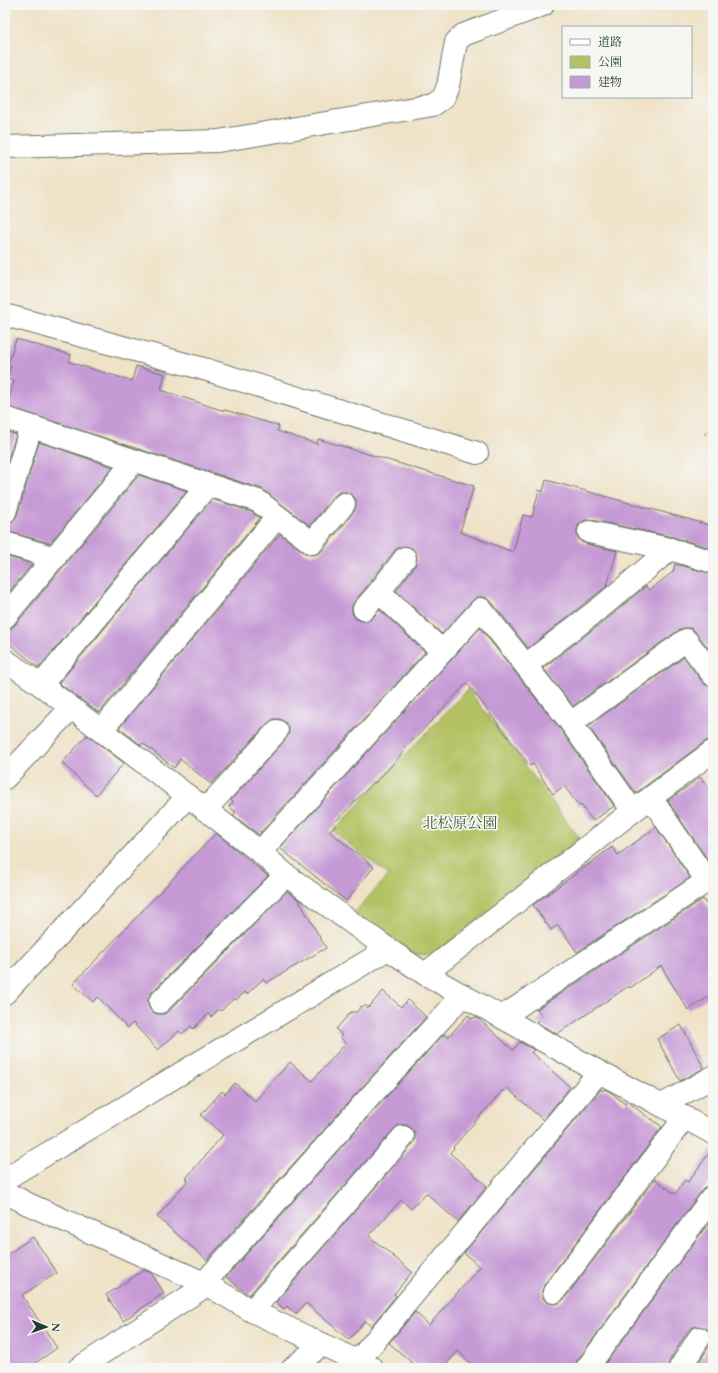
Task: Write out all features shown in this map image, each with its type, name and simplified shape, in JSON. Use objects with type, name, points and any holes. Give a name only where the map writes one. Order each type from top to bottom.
[{"type":"street","points":[[5,147],[218,141],[433,106],[443,98],[448,86],[456,42],[463,35],[543,5]]},
{"type":"street","points":[[5,315],[204,369],[477,453]]},
{"type":"street","points":[[5,418],[258,501],[312,544],[344,504]]},
{"type":"street","points":[[5,512],[31,427]]},
{"type":"street","points":[[5,617],[134,461]]},
{"type":"street","points":[[40,685],[208,485]]},
{"type":"street","points":[[101,731],[277,517]]},
{"type":"street","points":[[590,532],[670,549],[713,562]]},
{"type":"street","points":[[5,542],[55,558]]},
{"type":"street","points":[[526,666],[605,604],[670,549]]},
{"type":"street","points":[[364,609],[405,558]]},
{"type":"street","points":[[378,592],[442,651]]},
{"type":"street","points":[[260,852],[481,609],[571,723],[633,811]]},
{"type":"street","points":[[571,723],[686,640],[713,675]]},
{"type":"street","points":[[5,660],[188,796],[260,852],[286,875],[425,974],[599,1072],[713,1133]]},
{"type":"street","points":[[5,778],[71,708]]},
{"type":"street","points":[[205,810],[277,731]]},
{"type":"street","points":[[425,974],[633,811],[713,751]]},
{"type":"street","points":[[5,993],[188,796]]},
{"type":"street","points":[[502,1017],[707,881],[651,798]]},
{"type":"street","points":[[160,1002],[286,875]]},
{"type":"street","points":[[5,1179],[388,949]]},
{"type":"street","points":[[80,1368],[206,1284],[365,1102],[463,995]]},
{"type":"street","points":[[5,1192],[28,1204],[206,1284],[252,1311],[365,1365],[599,1072]]},
{"type":"street","points":[[662,1105],[713,1077]]},
{"type":"street","points":[[554,1292],[685,1117]]},
{"type":"street","points":[[252,1311],[403,1137]]},
{"type":"street","points":[[587,1368],[713,1196]]},
{"type":"street","points":[[680,1368],[699,1338]]},
{"type":"street","points":[[293,1368],[322,1344]]},
{"type":"path","points":[[705,434],[713,429]]},
{"type":"green space","name":"北松原公園","points":[[468,689],[580,839],[433,955],[414,954],[353,914],[389,875],[333,831]]},
{"type":"building","points":[[16,339],[71,355],[69,362],[132,381],[136,366],[165,374],[161,390],[224,411],[225,410],[279,426],[277,431],[317,444],[318,439],[474,486],[460,532],[513,552],[523,515],[532,517],[539,490],[543,492],[546,480],[713,526],[713,549],[673,537],[592,520],[585,520],[579,524],[577,530],[577,536],[580,541],[586,544],[617,551],[607,586],[528,648],[491,601],[485,597],[477,597],[472,601],[442,634],[396,591],[415,566],[417,559],[416,553],[412,548],[406,546],[395,550],[355,601],[352,606],[352,613],[356,619],[368,621],[380,610],[425,652],[261,832],[260,831],[261,833],[259,835],[233,815],[236,812],[229,807],[233,802],[231,800],[286,739],[289,734],[289,728],[285,722],[280,719],[274,719],[268,723],[211,784],[180,759],[174,768],[143,743],[141,745],[119,728],[280,534],[305,553],[311,555],[317,554],[322,551],[354,512],[356,499],[346,492],[339,492],[334,496],[310,526],[262,489],[6,406],[14,381],[7,379],[11,366],[8,365]]},
{"type":"building","points":[[5,431],[16,435],[5,469]]},
{"type":"building","points":[[39,442],[113,467],[50,543],[5,531],[5,524],[13,521],[17,516]]},
{"type":"building","points":[[139,475],[187,491],[39,668],[5,640],[5,629],[10,629],[15,625]]},
{"type":"building","points":[[212,499],[252,512],[260,518],[99,713],[59,683]]},
{"type":"building","points":[[5,556],[32,564],[5,597]]},
{"type":"building","points":[[675,564],[713,574],[713,655],[696,632],[691,628],[684,628],[679,630],[573,706],[543,668],[613,614],[646,586],[649,590],[673,572]]},
{"type":"building","points":[[480,628],[561,730],[614,806],[593,821],[581,805],[579,806],[564,786],[553,794],[533,764],[530,766],[467,683],[375,783],[374,782],[335,822],[337,824],[329,831],[374,867],[346,901],[280,848]]},
{"type":"building","points":[[684,657],[703,683],[713,687],[713,737],[636,793],[588,726]]},
{"type":"building","points":[[87,735],[124,763],[96,795],[62,763]]},
{"type":"building","points":[[700,777],[713,794],[713,860],[709,862],[668,801]]},
{"type":"building","points":[[656,827],[690,878],[577,952],[558,925],[551,930],[533,905],[612,847],[618,855]]},
{"type":"building","points":[[216,833],[268,876],[151,993],[148,999],[148,1006],[151,1011],[157,1014],[164,1014],[169,1011],[287,891],[298,899],[326,948],[266,983],[263,979],[247,994],[245,992],[236,1000],[234,998],[221,1011],[219,1009],[211,1017],[208,1014],[193,1029],[191,1026],[182,1034],[179,1031],[158,1050],[133,1023],[127,1028],[98,997],[93,1002],[73,984]]},
{"type":"building","points":[[703,899],[713,914],[713,994],[688,1010],[661,966],[630,988],[629,986],[557,1034],[536,1022],[542,1016],[537,1009]]},
{"type":"building","points":[[383,991],[401,1007],[408,1000],[426,1017],[207,1260],[157,1217],[188,1180],[186,1178],[223,1135],[201,1115],[222,1091],[225,1094],[235,1083],[255,1101],[290,1062],[312,1081],[346,1043],[340,1037],[342,1035],[336,1029],[351,1012],[357,1012],[361,1006],[363,1007],[365,1005],[368,1008]]},
{"type":"building","points":[[468,1015],[473,1019],[475,1017],[479,1019],[513,1050],[520,1042],[534,1050],[531,1052],[570,1087],[543,1120],[507,1088],[504,1091],[503,1090],[453,1147],[454,1148],[450,1153],[487,1186],[458,1222],[426,1193],[411,1209],[401,1200],[369,1236],[412,1272],[394,1294],[396,1296],[371,1326],[365,1321],[349,1340],[306,1303],[296,1314],[287,1306],[284,1309],[276,1302],[412,1145],[415,1140],[415,1133],[406,1125],[399,1125],[394,1129],[249,1295],[226,1277],[374,1110],[444,1034],[448,1037]]},
{"type":"building","points":[[681,1025],[704,1068],[680,1081],[657,1039]]},
{"type":"building","points":[[601,1089],[603,1091],[605,1089],[612,1093],[625,1104],[627,1101],[662,1127],[544,1285],[542,1297],[546,1302],[553,1304],[559,1303],[564,1299],[655,1179],[675,1194],[685,1180],[688,1182],[713,1148],[713,1184],[708,1185],[703,1189],[577,1361],[575,1368],[475,1368],[458,1351],[443,1368],[418,1368],[389,1343],[415,1312],[429,1325],[480,1267],[464,1253]]},
{"type":"building","points":[[713,1217],[713,1368],[695,1368],[710,1345],[711,1339],[710,1333],[706,1328],[699,1326],[693,1327],[688,1331],[669,1361],[668,1368],[602,1368]]},
{"type":"building","points":[[33,1237],[57,1273],[22,1295],[57,1348],[28,1368],[5,1368],[5,1256]]},
{"type":"building","points":[[144,1270],[151,1273],[164,1293],[123,1321],[106,1295]]}]
